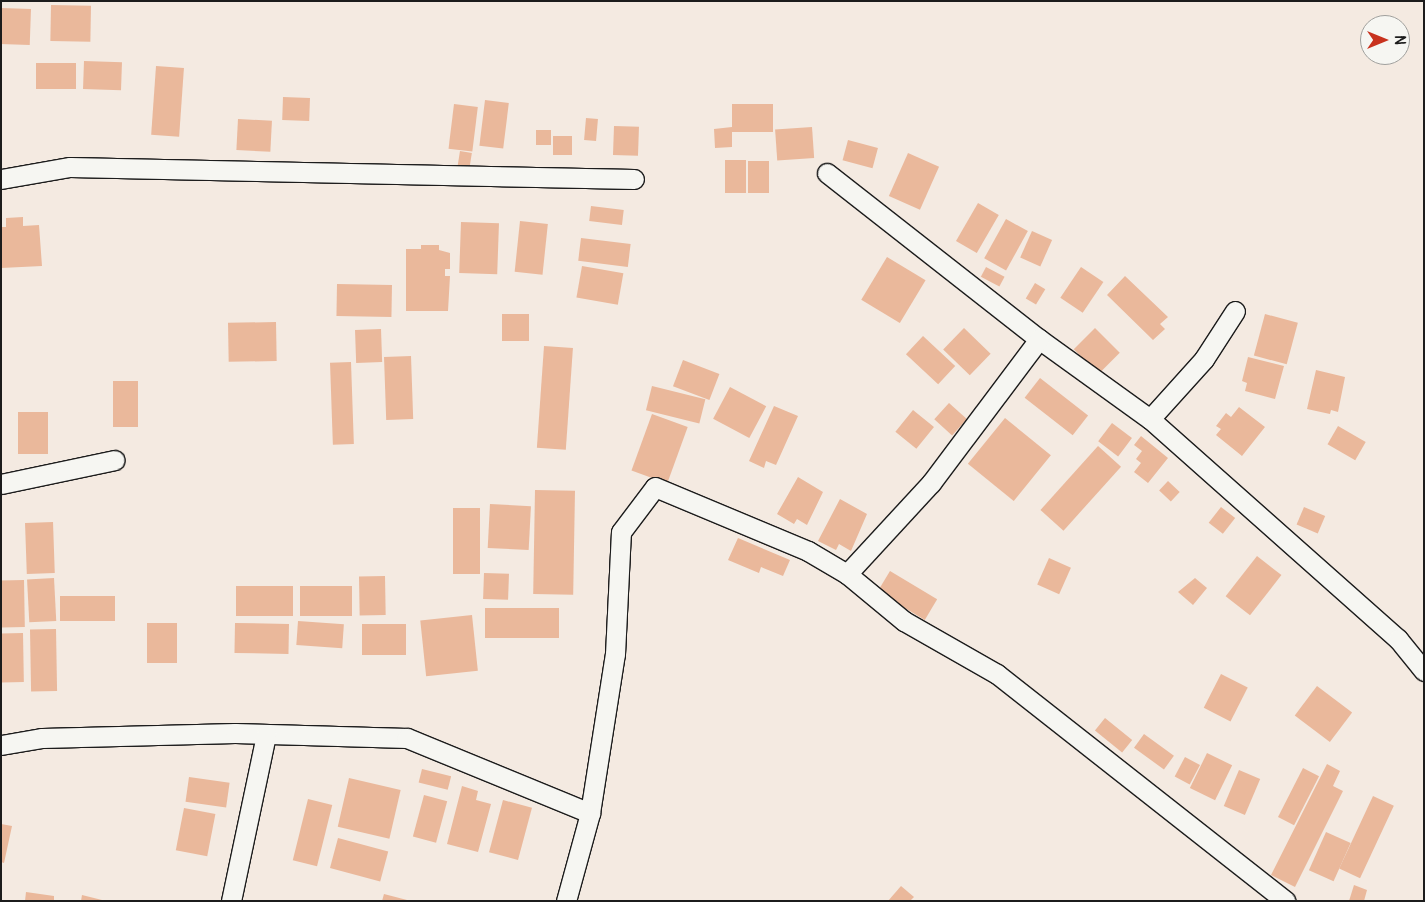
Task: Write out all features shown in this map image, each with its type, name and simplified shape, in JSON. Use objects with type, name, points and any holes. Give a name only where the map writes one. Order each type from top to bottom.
[{"type":"street","points":[[1,179],[70,167],[634,179]]},
{"type":"street","points":[[827,173],[1039,339],[1150,419],[1398,638],[1424,671]]},
{"type":"street","points":[[1150,419],[1204,358],[1235,311]]},
{"type":"street","points":[[846,574],[931,483],[1039,339]]},
{"type":"street","points":[[1,484],[116,460]]},
{"type":"street","points":[[566,901],[590,813],[615,654],[621,532],[655,487],[808,551],[846,574],[904,621],[996,674],[1285,901]]},
{"type":"street","points":[[1,745],[42,738],[235,733],[407,738],[590,813]]},
{"type":"street","points":[[232,901],[266,735]]},
{"type":"building","points":[[51,5],[91,6],[90,42],[50,41]]},
{"type":"building","points":[[1,8],[31,9],[30,45],[1,44]]},
{"type":"building","points":[[84,61],[122,62],[121,90],[83,89]]},
{"type":"building","points":[[36,63],[76,63],[76,89],[36,89]]},
{"type":"building","points":[[156,66],[184,68],[179,137],[151,135]]},
{"type":"building","points":[[283,97],[310,98],[309,121],[282,120]]},
{"type":"building","points":[[485,100],[509,103],[503,149],[479,146]]},
{"type":"building","points":[[454,104],[478,107],[472,152],[449,149]]},
{"type":"building","points":[[732,104],[773,104],[773,132],[732,132],[732,147],[715,148],[714,129],[732,127]]},
{"type":"building","points":[[586,118],[598,119],[596,141],[584,140]]},
{"type":"building","points":[[238,119],[272,121],[270,152],[236,150]]},
{"type":"building","points":[[614,126],[639,127],[638,156],[613,155]]},
{"type":"building","points":[[812,127],[814,158],[777,161],[775,130]]},
{"type":"building","points":[[536,130],[551,130],[551,145],[536,145]]},
{"type":"building","points":[[553,136],[572,136],[572,155],[553,155]]},
{"type":"building","points":[[848,140],[878,148],[873,168],[843,160]]},
{"type":"building","points":[[460,151],[472,153],[469,169],[457,167]]},
{"type":"building","points":[[908,153],[939,167],[920,210],[889,196]]},
{"type":"building","points":[[725,160],[746,160],[746,193],[725,193]]},
{"type":"building","points":[[748,161],[769,161],[769,193],[748,193]]},
{"type":"building","points":[[978,203],[999,215],[977,253],[956,241]]},
{"type":"building","points":[[591,206],[624,210],[622,225],[589,221]]},
{"type":"building","points":[[23,217],[23,226],[39,225],[42,266],[1,268],[1,227],[6,227],[6,218]]},
{"type":"building","points":[[1006,219],[1028,231],[1006,270],[984,258]]},
{"type":"building","points":[[520,221],[548,224],[543,275],[515,272]]},
{"type":"building","points":[[461,222],[499,223],[497,274],[459,273]]},
{"type":"building","points":[[1032,231],[1052,240],[1040,266],[1020,257]]},
{"type":"building","points":[[581,238],[631,244],[628,267],[578,261]]},
{"type":"building","points":[[421,245],[439,245],[439,250],[450,253],[450,269],[445,269],[445,276],[450,276],[448,311],[406,311],[406,249],[421,249]]},
{"type":"building","points":[[887,257],[926,280],[900,323],[861,300]]},
{"type":"building","points":[[582,266],[623,273],[618,305],[576,298]]},
{"type":"building","points":[[986,267],[1005,277],[999,287],[981,277]]},
{"type":"building","points":[[1081,267],[1103,282],[1083,313],[1060,298]]},
{"type":"building","points":[[1125,276],[1168,317],[1160,324],[1165,329],[1153,340],[1107,295]]},
{"type":"building","points":[[1035,283],[1045,289],[1036,305],[1026,298]]},
{"type":"building","points":[[337,284],[392,285],[391,317],[336,316]]},
{"type":"building","points":[[502,314],[529,314],[529,341],[502,341]]},
{"type":"building","points":[[1265,314],[1298,323],[1287,364],[1254,356]]},
{"type":"building","points":[[276,322],[277,361],[229,362],[228,323]]},
{"type":"building","points":[[964,328],[991,354],[970,375],[943,350]]},
{"type":"building","points":[[1095,328],[1120,353],[1099,374],[1074,349]]},
{"type":"building","points":[[381,329],[382,362],[356,363],[355,330]]},
{"type":"building","points":[[923,336],[955,366],[938,384],[906,354]]},
{"type":"building","points":[[544,346],[573,348],[566,450],[537,448]]},
{"type":"building","points":[[411,356],[413,419],[386,420],[384,357]]},
{"type":"building","points":[[1248,357],[1284,366],[1275,399],[1245,391],[1247,383],[1242,381]]},
{"type":"building","points":[[683,360],[719,374],[709,400],[673,386]]},
{"type":"building","points":[[351,362],[354,444],[333,445],[330,363]]},
{"type":"building","points":[[1316,370],[1345,377],[1338,412],[1331,410],[1330,414],[1307,409]]},
{"type":"building","points":[[1040,378],[1088,416],[1073,435],[1025,398]]},
{"type":"building","points":[[113,381],[138,381],[138,427],[113,427]]},
{"type":"building","points":[[652,386],[705,399],[699,424],[646,410]]},
{"type":"building","points":[[730,387],[766,406],[749,438],[713,419]]},
{"type":"building","points":[[949,403],[967,419],[952,435],[934,419]]},
{"type":"building","points":[[774,406],[798,416],[776,465],[766,461],[764,468],[749,461]]},
{"type":"building","points":[[1239,407],[1265,427],[1242,456],[1216,435],[1221,429],[1216,426],[1226,413],[1231,417]]},
{"type":"building","points":[[913,410],[934,427],[916,449],[895,432]]},
{"type":"building","points":[[18,412],[48,412],[48,454],[18,454]]},
{"type":"building","points":[[652,414],[688,427],[667,483],[631,470]]},
{"type":"building","points":[[1005,418],[1051,455],[1014,501],[968,464]]},
{"type":"building","points":[[1112,423],[1132,438],[1118,456],[1098,441]]},
{"type":"building","points":[[1338,426],[1366,442],[1355,460],[1328,444]]},
{"type":"building","points":[[1141,436],[1168,458],[1148,483],[1134,472],[1141,463],[1136,459],[1142,451],[1134,445]]},
{"type":"building","points":[[1098,446],[1121,467],[1063,531],[1040,510]]},
{"type":"building","points":[[798,477],[823,492],[807,525],[797,519],[794,524],[777,514]]},
{"type":"building","points":[[1168,481],[1180,492],[1171,501],[1159,491]]},
{"type":"building","points":[[535,490],[575,491],[573,595],[533,594]]},
{"type":"building","points":[[840,499],[867,514],[851,551],[839,544],[836,550],[818,541]]},
{"type":"building","points":[[490,504],[531,506],[529,550],[488,548]]},
{"type":"building","points":[[1221,507],[1235,518],[1223,534],[1209,523]]},
{"type":"building","points":[[1304,507],[1325,516],[1318,533],[1297,524]]},
{"type":"building","points":[[453,508],[480,508],[480,574],[453,574]]},
{"type":"building","points":[[53,522],[55,573],[27,574],[25,523]]},
{"type":"building","points":[[738,538],[790,560],[783,576],[761,567],[759,573],[728,560]]},
{"type":"building","points":[[1257,556],[1281,575],[1250,615],[1226,596]]},
{"type":"building","points":[[1049,558],[1071,568],[1059,594],[1037,584]]},
{"type":"building","points":[[890,571],[937,599],[925,620],[878,592]]},
{"type":"building","points":[[484,573],[509,574],[508,600],[483,599]]},
{"type":"building","points":[[359,576],[385,576],[386,615],[360,615]]},
{"type":"building","points":[[54,578],[56,621],[29,622],[27,579]]},
{"type":"building","points":[[1195,578],[1207,588],[1193,605],[1178,592]]},
{"type":"building","points":[[1,580],[24,580],[25,627],[2,627]]},
{"type":"building","points":[[236,586],[293,586],[293,616],[236,616]]},
{"type":"building","points":[[300,586],[352,586],[352,616],[300,616]]},
{"type":"building","points":[[60,596],[115,596],[115,621],[60,621]]},
{"type":"building","points":[[485,608],[559,608],[559,638],[485,638]]},
{"type":"building","points":[[472,615],[478,671],[426,676],[420,620]]},
{"type":"building","points":[[298,621],[344,624],[342,648],[296,645]]},
{"type":"building","points":[[147,623],[177,623],[177,663],[147,663]]},
{"type":"building","points":[[235,623],[289,624],[288,654],[234,653]]},
{"type":"building","points":[[362,624],[406,624],[406,655],[362,655]]},
{"type":"building","points":[[30,629],[56,629],[57,691],[31,691]]},
{"type":"building","points":[[1,633],[23,633],[24,682],[2,682]]},
{"type":"building","points":[[1221,674],[1248,688],[1230,721],[1204,708]]},
{"type":"building","points":[[1317,686],[1352,712],[1330,742],[1295,716]]},
{"type":"building","points":[[1105,718],[1132,740],[1122,752],[1095,730]]},
{"type":"building","points":[[1144,734],[1174,756],[1164,770],[1134,748]]},
{"type":"building","points":[[1207,753],[1232,765],[1215,800],[1190,788]]},
{"type":"building","points":[[1185,757],[1200,765],[1190,784],[1175,776]]},
{"type":"building","points":[[1327,764],[1340,771],[1333,786],[1343,791],[1295,887],[1271,875]]},
{"type":"building","points":[[1303,768],[1319,776],[1294,825],[1278,817]]},
{"type":"building","points":[[422,769],[451,776],[448,790],[419,783]]},
{"type":"building","points":[[1239,770],[1260,779],[1245,815],[1224,806]]},
{"type":"building","points":[[189,777],[230,783],[226,807],[186,802]]},
{"type":"building","points":[[349,778],[401,790],[389,839],[338,827]]},
{"type":"building","points":[[462,786],[478,791],[476,800],[491,804],[478,852],[447,844]]},
{"type":"building","points":[[424,795],[447,801],[436,843],[413,837]]},
{"type":"building","points":[[1373,796],[1394,806],[1360,878],[1339,869]]},
{"type":"building","points":[[308,799],[332,805],[317,866],[293,860]]},
{"type":"building","points":[[503,800],[532,808],[518,860],[489,852]]},
{"type":"building","points":[[184,808],[215,814],[207,856],[176,850]]},
{"type":"building","points":[[1,824],[12,826],[4,863],[1,862]]},
{"type":"building","points":[[1326,832],[1351,843],[1334,881],[1309,870]]},
{"type":"building","points":[[338,838],[388,851],[380,881],[330,868]]},
{"type":"building","points":[[1354,885],[1367,890],[1364,901],[1349,901]]},
{"type":"building","points":[[901,886],[914,897],[910,901],[888,901]]},
{"type":"building","points":[[26,892],[54,896],[54,901],[25,901]]},
{"type":"building","points":[[384,894],[407,900],[407,901],[382,901]]},
{"type":"building","points":[[82,895],[102,900],[102,901],[81,901]]}]
